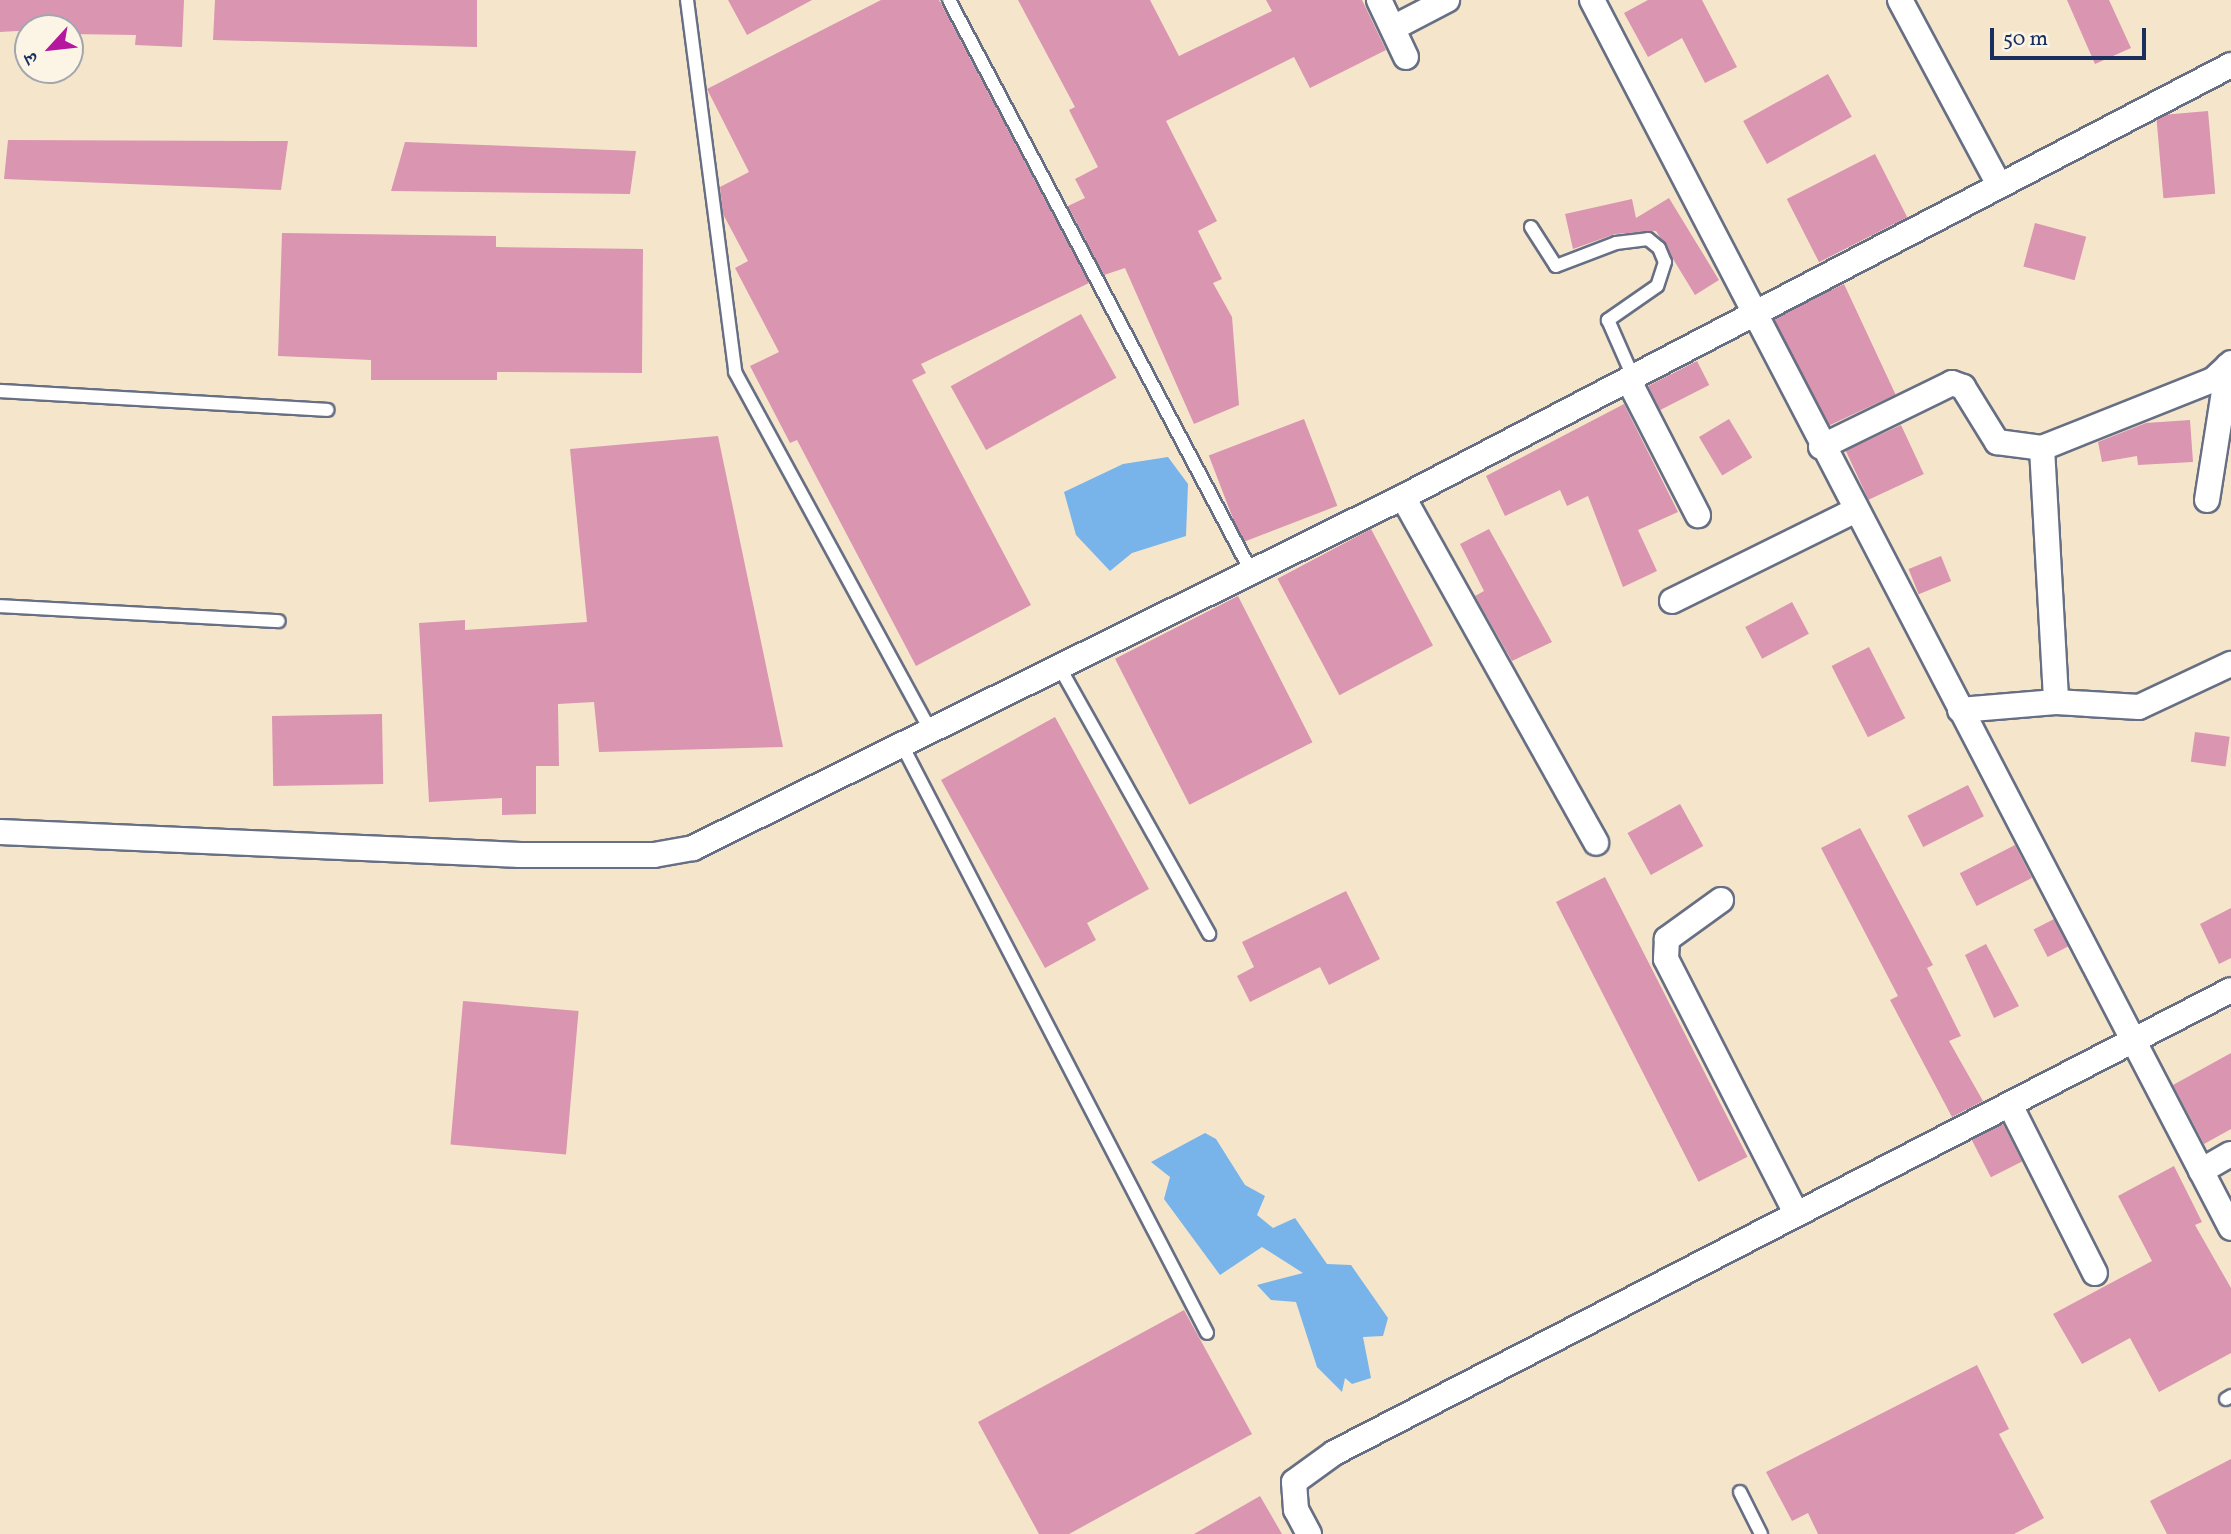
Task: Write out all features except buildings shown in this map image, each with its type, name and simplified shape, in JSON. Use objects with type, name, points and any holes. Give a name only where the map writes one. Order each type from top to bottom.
[{"type":"street","points":[[1379,0],[1406,57]]},
{"type":"street","points":[[1393,28],[1447,0]]},
{"type":"street","points":[[1592,0],[1753,318],[2231,1228]]},
{"type":"street","points":[[1900,0],[1998,183]]},
{"type":"street","points":[[0,832],[520,855],[654,855],[693,848],[744,827],[1403,497],[1753,318],[1998,183],[2231,65]]},
{"type":"street","points":[[1821,447],[1952,383],[1963,387],[1997,442],[2042,448],[2213,380],[2230,365]]},
{"type":"street","points":[[2207,500],[2230,365]]},
{"type":"street","points":[[1631,380],[1698,515]]},
{"type":"street","points":[[2042,448],[2056,702]]},
{"type":"street","points":[[1403,497],[1596,843]]},
{"type":"street","points":[[1672,601],[1854,511]]},
{"type":"street","points":[[1960,710],[2056,702],[2139,707],[2231,664]]},
{"type":"street","points":[[1721,900],[1667,939],[1666,959],[1674,985],[1796,1213]]},
{"type":"street","points":[[1309,1534],[1292,1494],[1303,1471],[1796,1213],[2134,1044],[2231,990]]},
{"type":"street","points":[[2011,1107],[2095,1273]]},
{"type":"street","points":[[2201,1171],[2231,1154]]},
{"type":"lane","points":[[687,0],[735,372],[932,733]]},
{"type":"lane","points":[[949,0],[1251,571]]},
{"type":"lane","points":[[1531,227],[1556,265],[1638,239],[1659,248],[1665,262],[1657,286],[1608,320],[1631,380]]},
{"type":"lane","points":[[0,391],[327,410]]},
{"type":"lane","points":[[0,606],[279,621]]},
{"type":"lane","points":[[1060,668],[1209,934]]},
{"type":"lane","points":[[903,747],[1207,1333]]},
{"type":"lane","points":[[1740,1492],[1761,1534]]},
{"type":"water","points":[[1168,457],[1188,484],[1186,536],[1132,553],[1110,571],[1076,535],[1064,492],[1123,464]]},
{"type":"water","points":[[1205,1133],[1216,1139],[1245,1185],[1265,1196],[1257,1215],[1273,1228],[1295,1218],[1327,1264],[1351,1265],[1388,1318],[1383,1336],[1363,1337],[1371,1378],[1352,1384],[1345,1378],[1342,1392],[1317,1367],[1296,1302],[1271,1300],[1257,1285],[1303,1273],[1262,1247],[1220,1275],[1164,1199],[1170,1177],[1151,1162]]}]
